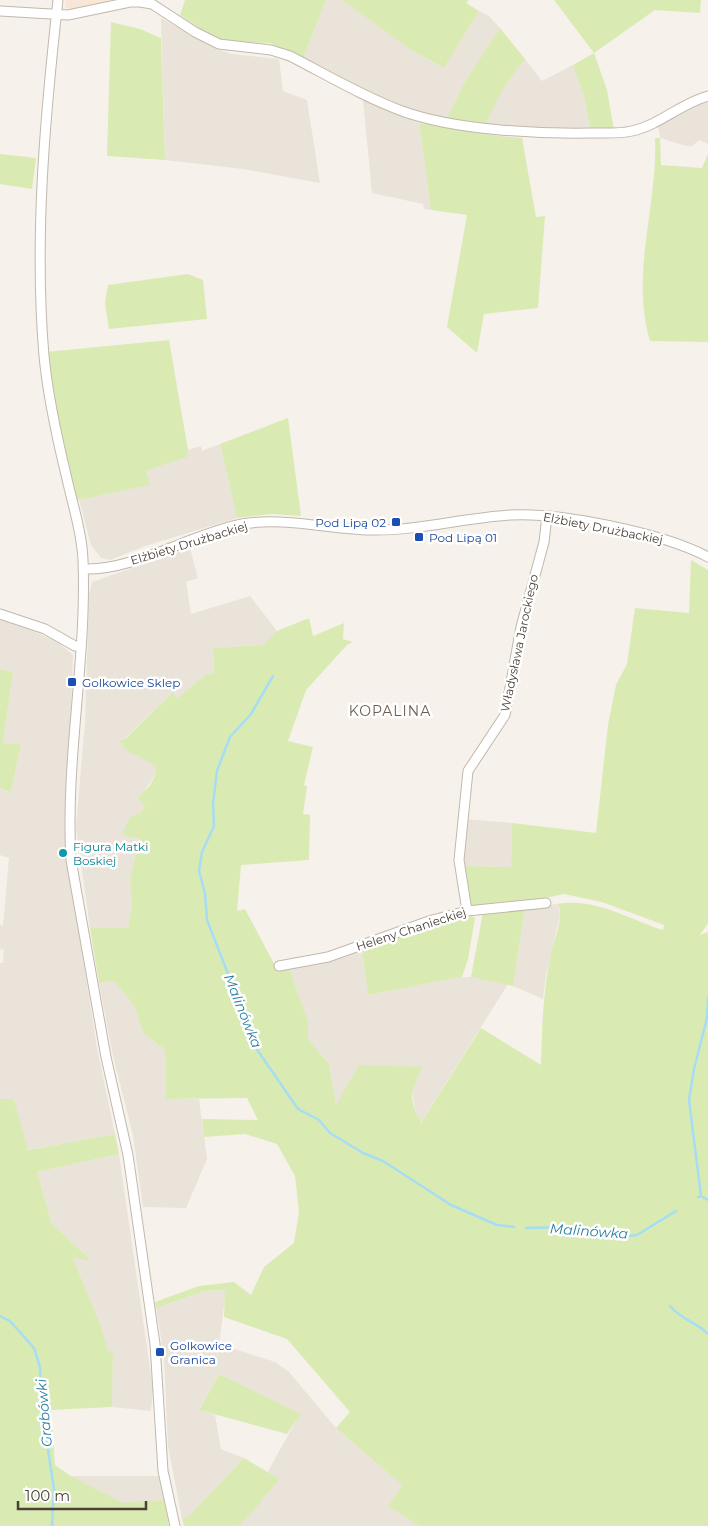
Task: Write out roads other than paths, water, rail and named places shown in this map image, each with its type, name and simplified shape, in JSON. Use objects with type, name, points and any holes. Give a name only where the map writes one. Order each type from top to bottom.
[{"type":"street","points":[[58,0],[42,188],[42,313],[44,356],[53,424],[82,549],[81,647],[70,832],[71,860],[106,1058],[128,1155],[156,1344],[163,1471],[175,1526]]},
{"type":"street","points":[[0,11],[68,16],[130,2],[152,4],[213,41],[234,46],[271,50],[290,56],[408,113],[434,119],[504,129],[566,133],[630,132],[644,128],[688,103],[708,96]]},
{"type":"street","name":"Elżbiety Drużbackiej","points":[[83,569],[107,568],[202,536],[251,523],[273,522],[382,530],[508,515],[547,516],[660,538],[708,557]]},
{"type":"street","name":"Władysława Jarockiego","points":[[467,910],[459,860],[468,771],[505,715],[521,627],[544,542],[547,516]]},
{"type":"street","points":[[0,614],[45,629],[75,646],[81,647]]},
{"type":"street","name":"Heleny Chanieckiej","points":[[279,966],[328,957],[467,910],[546,903]]},
{"type":"waterway","name":"Malinówka","points":[[273,676],[251,714],[230,737],[217,771],[213,804],[214,826],[202,852],[199,871],[205,893],[207,920],[234,989],[244,1006],[256,1048],[298,1109],[319,1120],[330,1133],[363,1153],[383,1161],[451,1205],[497,1225],[514,1227]]},
{"type":"waterway","points":[[701,1196],[689,1100],[694,1069],[707,1018],[708,998]]},
{"type":"waterway","name":"Malinówka","points":[[698,1197],[701,1196],[708,1200]]},
{"type":"waterway","name":"Malinówka","points":[[526,1228],[574,1227],[630,1236],[637,1235],[676,1211]]},
{"type":"waterway","points":[[670,1306],[679,1315],[708,1334]]},
{"type":"waterway","name":"Grabówki","points":[[0,1316],[10,1321],[34,1348],[40,1367],[42,1428],[47,1443],[54,1489],[52,1526]]},
{"type":"place","name":"Pod Lipą 02","points":[[396,522]]},
{"type":"place","name":"Pod Lipą 01","points":[[419,537]]},
{"type":"place","name":"Golkowice Sklep","points":[[72,682]]},
{"type":"place","name":"Figura Matki Boskiej","points":[[63,853]]},
{"type":"place","name":"Golkowice Granica","points":[[160,1352]]},
{"type":"district","name":"KOPALINA","points":[[390,711]]}]
